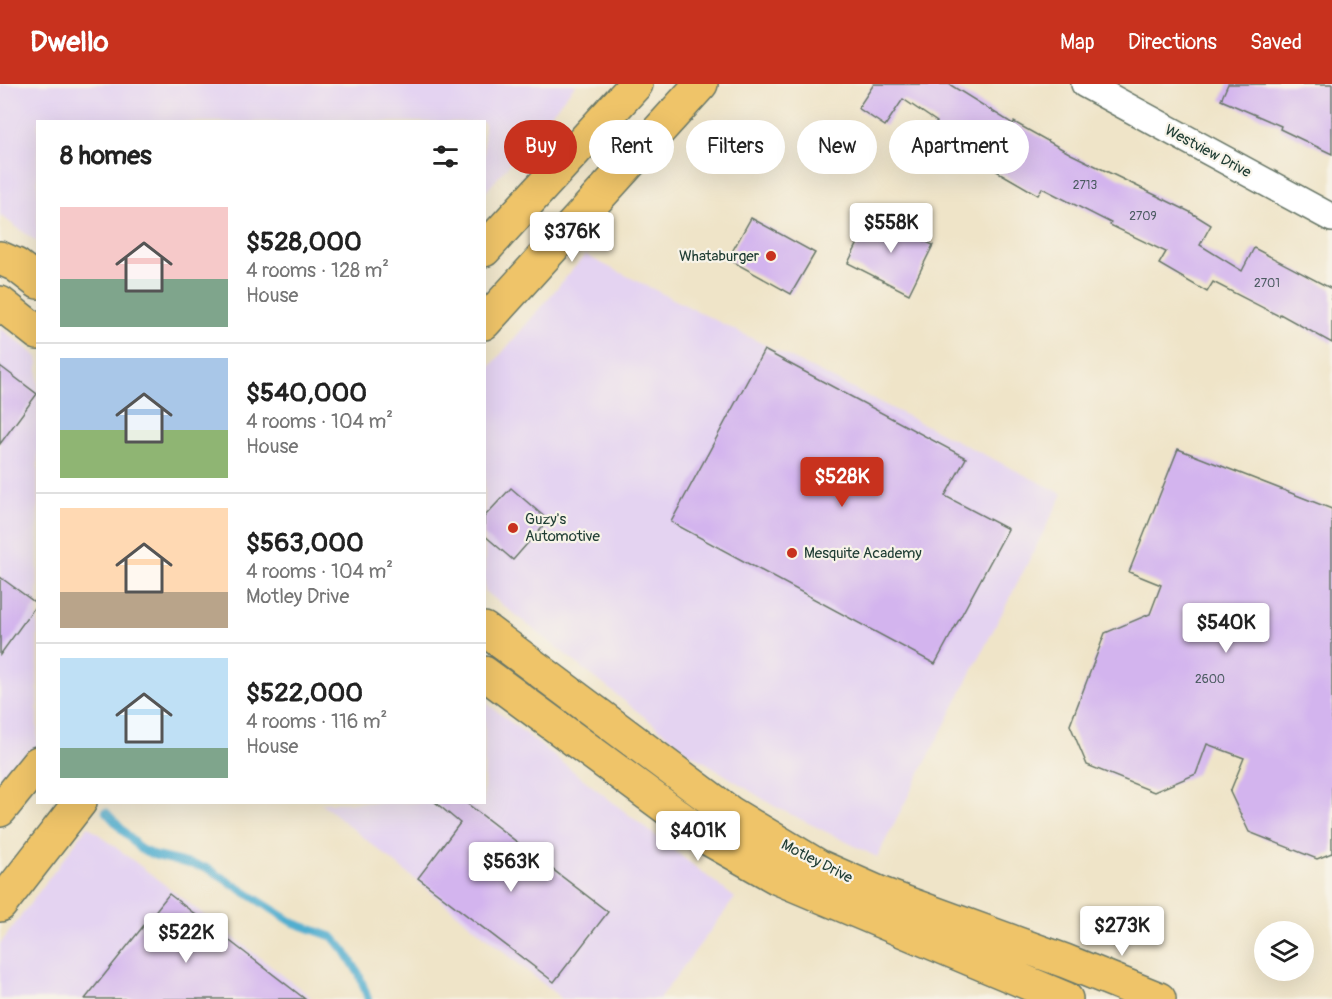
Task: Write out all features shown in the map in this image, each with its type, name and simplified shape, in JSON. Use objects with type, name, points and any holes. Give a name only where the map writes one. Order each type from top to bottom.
[{"type":"main road","points":[[577,149],[636,84]]},
{"type":"main road","points":[[486,320],[701,84]]},
{"type":"main road","points":[[486,248],[554,174]]},
{"type":"main road","points":[[563,174],[594,201]]},
{"type":"main road","points":[[0,258],[16,265],[36,280]]},
{"type":"main road","points":[[0,303],[36,331]]},
{"type":"main road","name":"Motley Drive","points":[[486,630],[730,813],[819,866],[884,895],[1065,961],[1160,999]]},
{"type":"main road","name":"Motley Drive","points":[[486,674],[709,839],[778,878],[1066,999]]},
{"type":"main road","points":[[0,810],[36,765]]},
{"type":"main road","points":[[0,905],[78,804]]},
{"type":"main road","points":[[709,839],[730,813]]},
{"type":"street","name":"Westview Drive","points":[[1085,84],[1332,218]]},
{"type":"shaded area","points":[[0,84],[576,84],[546,120],[504,120],[504,170],[486,192],[486,120],[36,120],[36,241],[0,215]]},
{"type":"shaded area","name":"Mesquite Academy","points":[[585,255],[1063,494],[877,857],[774,806],[689,752],[486,592],[486,372]]},
{"type":"shaded area","points":[[0,328],[36,355],[36,757],[0,801]]},
{"type":"shaded area","points":[[486,703],[735,898],[659,999],[562,999],[322,804],[486,804]]},
{"type":"shaded area","points":[[88,826],[311,997],[309,999],[0,999],[0,944]]},
{"type":"building","points":[[874,84],[949,84],[1007,120],[934,120],[903,99],[885,126],[858,108]]},
{"type":"building","points":[[1228,84],[1332,84],[1332,154],[1280,129],[1281,126],[1221,100]]},
{"type":"building","points":[[1029,130],[1071,154],[1190,212],[1211,225],[1200,245],[1242,271],[1254,248],[1332,289],[1332,343],[1280,314],[1279,316],[1213,282],[1207,292],[1159,264],[1166,252],[1042,188],[1038,195],[1002,174],[1029,174]]},
{"type":"building","points":[[872,215],[933,245],[909,294],[848,263]]},
{"type":"building","name":"Whataburger","points":[[751,218],[815,253],[791,294],[728,259]]},
{"type":"building","points":[[764,350],[966,458],[945,496],[1008,529],[935,664],[671,522]]},
{"type":"building","points":[[0,366],[36,395],[0,444]]},
{"type":"building","points":[[1178,449],[1332,509],[1332,853],[1317,859],[1249,832],[1230,792],[1244,758],[1207,744],[1196,774],[1154,792],[1087,765],[1070,725],[1105,633],[1150,614],[1161,585],[1129,572]]},
{"type":"building","name":"Guzy's Automotive","points":[[511,488],[548,520],[513,560],[486,537],[486,515]]},
{"type":"building","points":[[0,577],[36,605],[0,655]]},
{"type":"building","points":[[437,804],[468,804],[608,912],[554,982],[418,878],[460,823]]},
{"type":"building","points":[[169,894],[305,999],[85,999]]},
{"type":"waterway","points":[[106,812],[140,849],[156,856],[207,868],[294,923],[333,937],[359,974],[368,999]]},
{"type":"place","name":"Whataburger","points":[[771,256]]},
{"type":"place","name":"Guzy's Automotive","points":[[513,528]]},
{"type":"place","name":"Mesquite Academy","points":[[792,553]]}]
